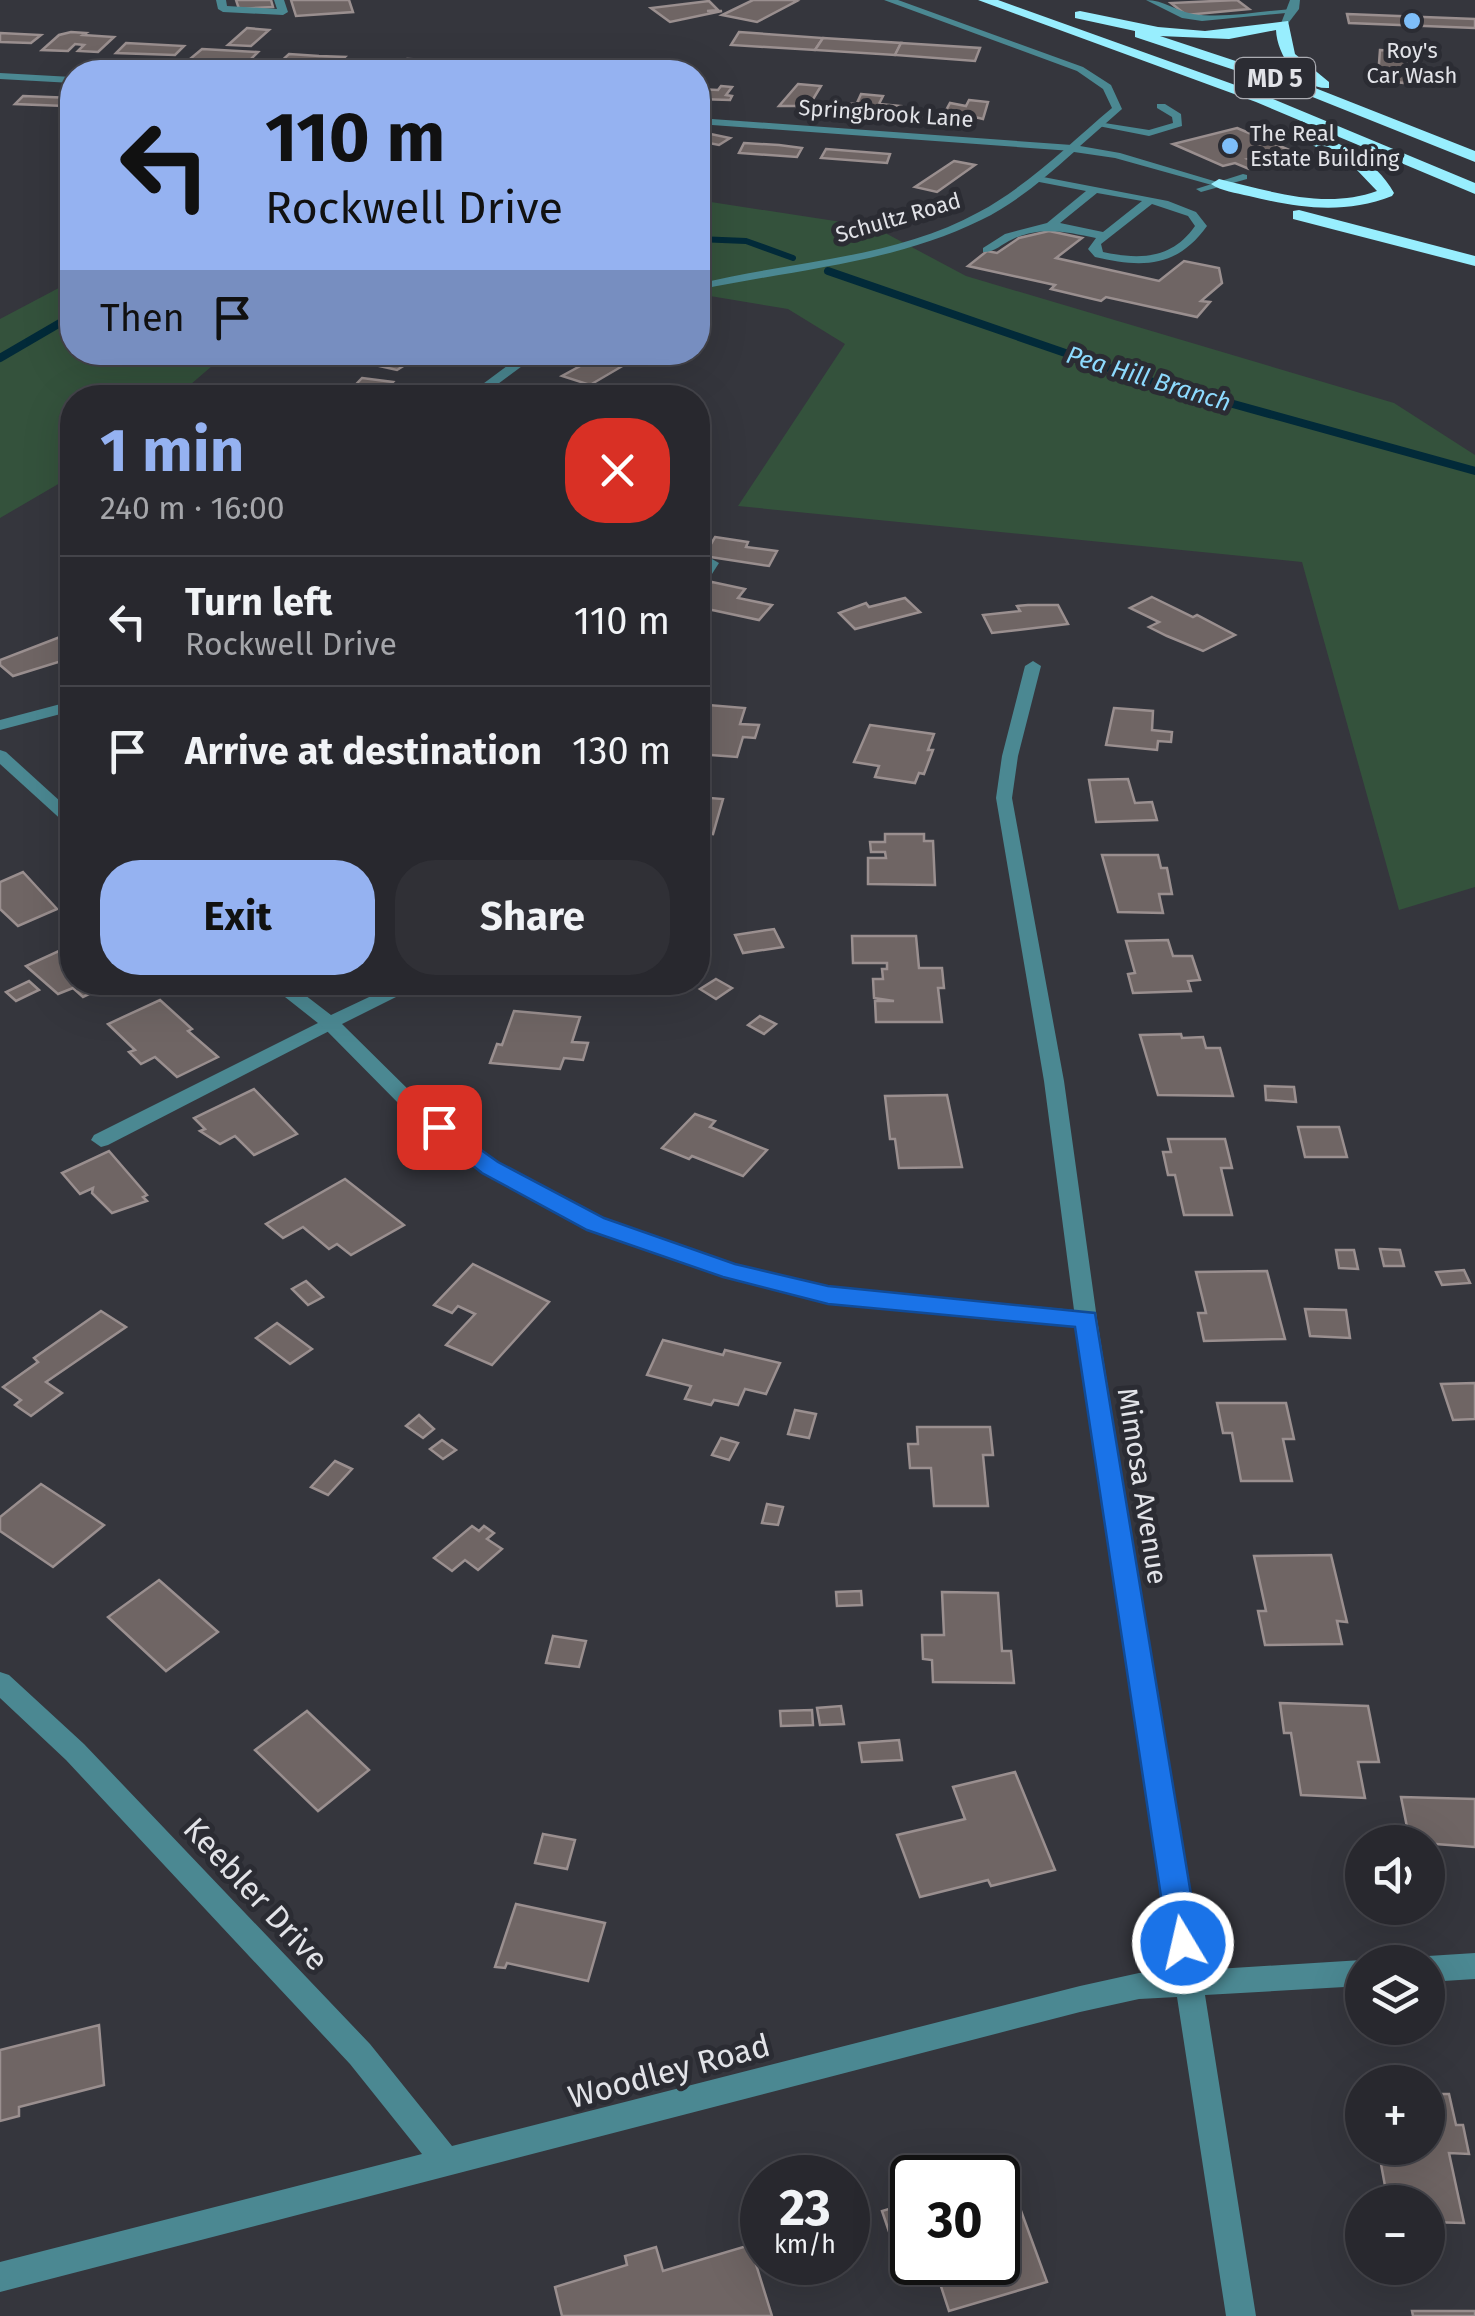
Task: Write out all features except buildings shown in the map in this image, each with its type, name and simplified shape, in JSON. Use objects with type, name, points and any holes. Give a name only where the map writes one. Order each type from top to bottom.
[{"type":"highway","points":[[973,0],[1008,8]]},
{"type":"highway","name":"MD 5","points":[[985,0],[1205,78],[1475,189]]},
{"type":"highway","name":"MD 5","points":[[1288,18],[1226,38],[1192,37],[1073,13],[1300,87],[1470,155]]},
{"type":"highway","points":[[1288,18],[1282,47],[1294,64],[1470,155]]},
{"type":"highway","points":[[1205,78],[1355,162],[1382,182],[1386,193],[1366,203],[1338,204],[1210,186]]},
{"type":"highway","points":[[1210,186],[1475,261]]},
{"type":"street","points":[[221,0],[223,9],[257,13],[282,12],[278,0]]},
{"type":"street","points":[[889,0],[1080,70],[1107,88],[1117,109],[1098,125]]},
{"type":"street","points":[[1150,0],[1185,16],[1202,18],[1288,18],[1294,0]]},
{"type":"street","points":[[0,76],[60,79]]},
{"type":"street","points":[[1098,125],[1136,132],[1171,129],[1178,124],[1176,116],[1162,106]]},
{"type":"street","name":"Springbrook Lane","points":[[710,122],[1072,148]]},
{"type":"street","name":"Schultz Road","points":[[710,284],[932,235],[979,217],[1038,179],[1098,125]]},
{"type":"street","points":[[1072,148],[1210,186],[1243,177]]},
{"type":"street","points":[[1072,148],[1116,155],[1210,186]]},
{"type":"street","points":[[1038,179],[1094,190],[1186,210],[1202,226],[1157,262],[1099,256],[1094,252],[1096,243],[1148,202]]},
{"type":"street","points":[[1051,226],[1094,190]]},
{"type":"street","points":[[987,250],[1009,236],[1051,226],[1105,236]]},
{"type":"street","points":[[488,385],[516,365]]},
{"type":"street","name":"Mimosa Avenue","points":[[1033,666],[1010,756],[1004,798],[1054,1081],[1086,1319],[1241,2316]]},
{"type":"street","points":[[0,725],[60,709]]},
{"type":"street","points":[[0,755],[60,809]]},
{"type":"street","points":[[292,995],[330,1023],[414,1107],[490,1167],[596,1224],[651,1246],[828,1295],[1086,1319]]},
{"type":"street","points":[[101,1140],[389,995]]},
{"type":"street","name":"Keebler Drive","points":[[0,1682],[75,1752],[360,2054],[448,2164]]},
{"type":"street","points":[[1445,1968],[1475,1966]]},
{"type":"street","name":"Woodley Road","points":[[0,2276],[1080,1999],[1139,1986],[1345,1973]]},
{"type":"green space","points":[[710,202],[874,227],[966,276],[1394,403],[1475,455],[1475,887],[1399,910],[1302,562],[738,506],[845,344],[788,309],[710,296]]},
{"type":"green space","points":[[60,287],[60,365],[213,365],[190,385],[60,385],[60,483],[0,518],[0,319]]},
{"type":"waterway","name":"Pea Hill Branch","points":[[710,240],[746,241],[793,258]]},
{"type":"waterway","name":"Pea Hill Branch","points":[[828,271],[1132,376],[1475,471]]},
{"type":"waterway","name":"Pea Hill Branch","points":[[0,358],[60,323]]},
{"type":"place","name":"Roy's Car Wash","points":[[1412,21]]},
{"type":"place","name":"The Real Estate Building","points":[[1230,146]]},
{"type":"route","points":[[439,1127],[490,1167],[596,1224],[731,1271],[828,1295],[1086,1319],[1183,1943]]}]
